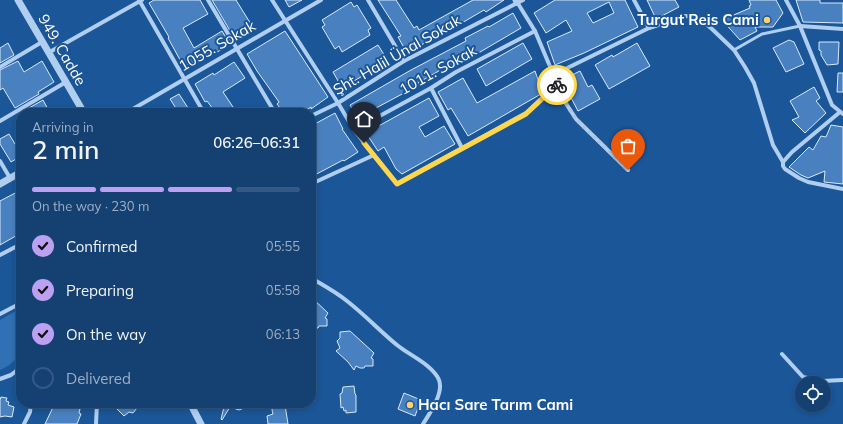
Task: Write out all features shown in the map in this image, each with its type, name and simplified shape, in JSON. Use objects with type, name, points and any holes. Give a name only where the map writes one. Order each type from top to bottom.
[{"type":"street","name":"949. Cadde","points":[[18,0],[81,108]]},
{"type":"street","points":[[48,53],[140,0],[201,108]]},
{"type":"street","points":[[208,0],[272,108]]},
{"type":"street","points":[[272,0],[354,130],[397,184],[526,114],[557,84]]},
{"type":"street","name":"1055. Sokak","points":[[135,108],[321,0]]},
{"type":"street","points":[[368,0],[404,61]]},
{"type":"street","points":[[634,0],[649,28]]},
{"type":"street","points":[[783,162],[792,152],[841,113],[832,105],[800,26],[786,0]]},
{"type":"street","points":[[518,1],[535,31],[565,102],[576,119],[628,170]]},
{"type":"street","name":"Şht. Halil Ünal Sokak","points":[[316,114],[338,103],[404,61],[518,1]]},
{"type":"street","points":[[553,75],[649,28],[686,16],[699,18],[734,50],[745,67],[754,83],[773,145],[783,162],[785,169],[808,182],[843,188]]},
{"type":"street","points":[[800,26],[843,29]]},
{"type":"street","name":"1011. Sokak","points":[[354,130],[431,88],[456,72],[535,31]]},
{"type":"street","points":[[0,67],[42,42]]},
{"type":"street","points":[[22,108],[66,82]]},
{"type":"street","points":[[431,88],[462,148]]},
{"type":"street","points":[[0,121],[16,112]]},
{"type":"street","points":[[316,182],[374,155]]},
{"type":"street","points":[[0,161],[10,178]]},
{"type":"street","points":[[0,184],[16,175]]},
{"type":"street","points":[[0,255],[16,247]]},
{"type":"street","points":[[316,281],[346,299],[373,325],[399,346],[432,369],[439,380],[440,390],[433,410],[423,424]]},
{"type":"street","points":[[0,314],[16,306]]},
{"type":"street","points":[[782,354],[803,377],[822,381],[843,380]]},
{"type":"street","points":[[0,379],[16,371]]},
{"type":"street","points":[[24,424],[30,408]]},
{"type":"street","points":[[96,408],[96,424]]},
{"type":"street","points":[[193,408],[201,424]]},
{"type":"lane","points":[[734,50],[762,34],[800,26]]},
{"type":"shaded area","points":[[16,311],[16,359],[0,370],[0,320]]},
{"type":"building","points":[[154,0],[200,0],[208,14],[183,28],[194,48],[222,31],[230,44],[211,56],[209,53],[184,67],[168,38],[169,37],[149,3]]},
{"type":"building","points":[[212,0],[236,0],[254,29],[236,41]]},
{"type":"building","points":[[285,0],[302,0],[289,7]]},
{"type":"building","points":[[378,0],[396,0],[414,28],[417,26],[419,30],[473,0],[504,0],[486,12],[484,10],[431,41],[430,40],[407,53],[398,37],[401,36]]},
{"type":"building","points":[[555,0],[625,0],[638,27],[555,65],[547,42],[572,31],[566,20],[546,33],[534,13]],"holes":[[[609,2],[614,13],[593,23],[587,13]]]},
{"type":"building","points":[[647,0],[675,0],[679,7],[656,19]]},
{"type":"building","points":[[749,0],[776,0],[783,13],[773,27],[755,27],[757,31],[740,40],[722,20],[750,8],[749,6],[751,5]]},
{"type":"building","points":[[796,0],[820,0],[820,3],[843,3],[843,23],[803,22]]},
{"type":"building","points":[[351,2],[354,7],[357,5],[371,28],[368,30],[370,35],[342,52],[339,46],[335,49],[322,27],[325,25],[322,20]]},
{"type":"building","points":[[513,13],[521,28],[475,55],[474,54],[450,67],[449,65],[418,83],[419,85],[358,119],[350,105],[466,41],[465,38],[488,26],[489,27]]},
{"type":"building","points":[[285,31],[328,97],[312,108],[280,108],[277,104],[279,102],[247,54]]},
{"type":"building","points":[[789,40],[794,42],[804,64],[786,72],[773,48]]},
{"type":"building","points":[[819,42],[839,42],[838,64],[827,65],[821,55],[821,51],[819,50]]},
{"type":"building","points":[[8,43],[14,55],[0,63],[0,48]]},
{"type":"building","points":[[523,43],[532,59],[486,86],[477,69]]},
{"type":"building","points":[[637,43],[650,66],[609,89],[595,65],[612,55],[613,57]]},
{"type":"building","points":[[378,45],[388,61],[342,88],[333,72]]},
{"type":"building","points":[[18,61],[24,72],[42,61],[54,82],[38,92],[39,94],[15,108],[3,88],[0,90],[0,70]]},
{"type":"building","points":[[234,62],[245,78],[223,92],[234,108],[212,108],[207,101],[205,102],[195,84],[213,73],[214,75]]},
{"type":"building","points":[[535,71],[542,91],[541,94],[468,136],[451,108],[448,110],[438,92],[463,78],[477,103]]},
{"type":"building","points":[[580,71],[588,87],[592,85],[600,99],[578,111],[568,92],[566,93],[560,81]]},
{"type":"building","points":[[838,73],[843,73],[843,92],[837,92]]},
{"type":"building","points":[[814,87],[820,98],[816,101],[826,113],[805,133],[792,120],[799,117],[790,101]]},
{"type":"building","points":[[179,94],[188,108],[176,108],[170,99]]},
{"type":"building","points":[[429,98],[439,116],[419,127],[425,137],[444,126],[455,144],[402,174],[396,169],[384,147],[378,151],[366,133]]},
{"type":"building","points":[[43,100],[47,108],[29,108]]},
{"type":"building","points":[[335,113],[342,129],[358,152],[344,161],[343,160],[316,174],[316,123]]},
{"type":"building","points":[[831,125],[843,127],[843,184],[824,182],[825,171],[808,178],[789,167],[809,147],[813,150],[821,136],[826,137]]},
{"type":"building","points":[[9,134],[16,144],[16,159],[11,162],[0,144],[0,139]]},
{"type":"building","points":[[16,193],[16,236],[0,245],[0,201]]},
{"type":"building","points":[[316,302],[328,313],[325,318],[327,319],[327,326],[319,326],[316,328]]},
{"type":"building","points":[[350,331],[374,353],[371,358],[373,359],[373,366],[365,366],[364,368],[360,368],[356,366],[354,370],[336,351],[340,348],[337,341],[340,338],[340,332]]},
{"type":"building","points":[[354,386],[356,395],[356,412],[346,413],[346,410],[344,411],[343,407],[341,408],[340,394],[342,393],[343,387]]},
{"type":"building","name":"Hacı Sare Tarım Cami","points":[[404,393],[421,400],[415,416],[398,409]]},
{"type":"building","points":[[1,397],[7,398],[6,401],[9,402],[8,405],[14,407],[12,417],[0,417]]},
{"type":"building","points":[[53,408],[80,409],[79,413],[81,414],[77,424],[45,424]]},
{"type":"building","points":[[137,408],[133,413],[129,412],[124,416],[117,409]]},
{"type":"building","points":[[224,408],[229,408],[222,420]]},
{"type":"building","points":[[233,408],[244,408],[239,410]]},
{"type":"building","points":[[273,408],[285,408],[288,424],[268,424],[267,416],[273,414]]},
{"type":"way so far","points":[[557,85],[565,102],[576,119],[628,170]]},
{"type":"place","name":"Turgut Reis Cami","points":[[767,20]]},
{"type":"place","name":"Hacı Sare Tarım Cami","points":[[410,405]]},
{"type":"route","points":[[364,143],[397,184],[526,114],[557,85]]}]
